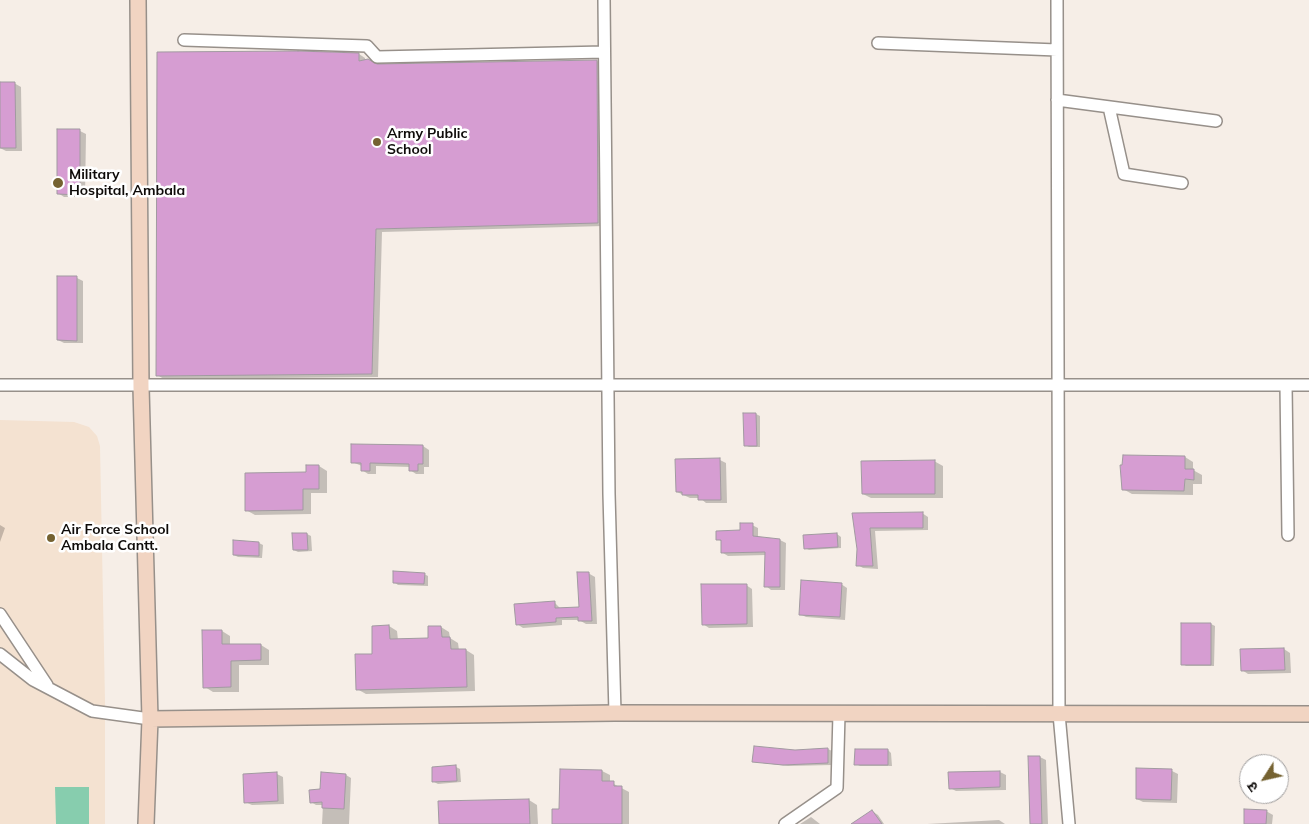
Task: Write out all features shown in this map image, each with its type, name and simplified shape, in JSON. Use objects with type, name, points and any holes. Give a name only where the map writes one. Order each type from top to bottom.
[{"type":"street","points":[[138,0],[140,387],[150,719],[146,824]]},
{"type":"street","points":[[604,0],[608,386],[615,713]]},
{"type":"street","points":[[1056,0],[1059,714],[1069,824]]},
{"type":"street","points":[[184,40],[367,46],[376,56],[604,52]]},
{"type":"street","points":[[878,43],[1057,50]]},
{"type":"street","points":[[1057,100],[1216,121]]},
{"type":"street","points":[[1109,106],[1124,174],[1182,183]]},
{"type":"street","points":[[0,385],[140,387],[1309,385]]},
{"type":"street","points":[[1286,385],[1288,535]]},
{"type":"street","points":[[0,614],[41,678],[52,690]]},
{"type":"street","points":[[0,654],[33,680],[92,711],[150,719],[615,713],[1309,714]]},
{"type":"street","points":[[785,824],[836,788],[839,714]]},
{"type":"shaded area","name":"Air Force School Ambala Cantt.","points":[[0,420],[74,422],[89,427],[97,436],[100,446],[105,701],[105,824],[0,824]]},
{"type":"green space","points":[[55,787],[89,787],[89,824],[56,824]]},
{"type":"building","name":"Army Public School","points":[[298,51],[359,53],[359,61],[368,59],[377,64],[597,60],[598,223],[376,229],[372,374],[156,376],[157,52]]},
{"type":"building","points":[[0,82],[15,82],[16,148],[0,148]]},
{"type":"building","points":[[57,129],[80,129],[80,195],[57,194]]},
{"type":"building","points":[[57,276],[77,276],[77,341],[57,340]]},
{"type":"building","points":[[743,413],[756,413],[757,446],[744,446]]},
{"type":"building","points":[[351,444],[423,445],[423,464],[418,464],[418,471],[409,471],[409,464],[370,463],[370,471],[361,471],[361,463],[351,463]]},
{"type":"building","points":[[1123,455],[1185,456],[1185,469],[1194,469],[1194,480],[1185,479],[1184,491],[1122,490],[1120,465],[1122,465]]},
{"type":"building","points":[[720,458],[721,500],[698,500],[698,495],[682,495],[682,492],[676,492],[675,459]]},
{"type":"building","points":[[935,460],[935,494],[862,494],[861,461]]},
{"type":"building","points":[[306,465],[319,465],[319,489],[303,489],[303,510],[245,511],[245,473],[306,472]]},
{"type":"building","points":[[923,512],[923,528],[870,528],[873,566],[856,566],[857,549],[852,513]]},
{"type":"building","points":[[740,523],[753,523],[753,536],[780,539],[780,587],[764,587],[765,552],[721,553],[721,540],[716,540],[716,531],[740,530]]},
{"type":"building","points":[[292,533],[307,533],[308,550],[293,550]]},
{"type":"building","points":[[837,533],[838,547],[804,549],[803,535]]},
{"type":"building","points":[[233,540],[259,542],[259,556],[233,555]]},
{"type":"building","points":[[393,571],[425,573],[424,584],[393,583]]},
{"type":"building","points":[[577,572],[589,572],[592,621],[578,621],[578,617],[556,618],[556,622],[516,625],[514,604],[555,601],[555,608],[579,607]]},
{"type":"building","points":[[801,580],[842,583],[840,617],[799,615]]},
{"type":"building","points":[[701,584],[747,584],[747,624],[702,625]]},
{"type":"building","points":[[1181,623],[1211,623],[1211,665],[1181,665]]},
{"type":"building","points":[[389,625],[390,639],[428,638],[428,626],[441,626],[442,637],[450,637],[451,649],[466,649],[467,687],[356,690],[355,654],[372,654],[372,626]]},
{"type":"building","points":[[202,630],[222,630],[222,644],[261,644],[261,660],[231,661],[231,687],[203,688]]},
{"type":"building","points":[[1284,648],[1285,670],[1241,671],[1240,649]]},
{"type":"building","points":[[754,746],[795,750],[828,748],[828,763],[783,765],[752,762]]},
{"type":"building","points":[[855,749],[888,749],[888,765],[854,765]]},
{"type":"building","points":[[1028,756],[1040,756],[1042,824],[1030,824]]},
{"type":"building","points":[[456,765],[457,781],[432,782],[432,767]]},
{"type":"building","points":[[1136,768],[1172,769],[1171,800],[1136,799]]},
{"type":"building","points":[[560,769],[602,770],[602,781],[614,781],[614,786],[622,786],[622,824],[552,824],[552,809],[559,809]]},
{"type":"building","points":[[1000,771],[1000,787],[949,789],[948,772]]},
{"type":"building","points":[[277,772],[278,801],[244,803],[243,774]]},
{"type":"building","points":[[321,772],[346,774],[344,809],[322,808],[322,802],[310,803],[309,790],[320,789]]},
{"type":"building","points":[[529,799],[530,824],[439,824],[438,801]]},
{"type":"building","points":[[1244,809],[1267,810],[1266,824],[1244,824]]},
{"type":"building","points":[[872,810],[882,824],[851,824]]},
{"type":"place","name":"Army Public School","points":[[377,142]]},
{"type":"place","name":"Military Hospital, Ambala","points":[[58,183]]},
{"type":"place","name":"Air Force School Ambala Cantt.","points":[[51,538]]}]
